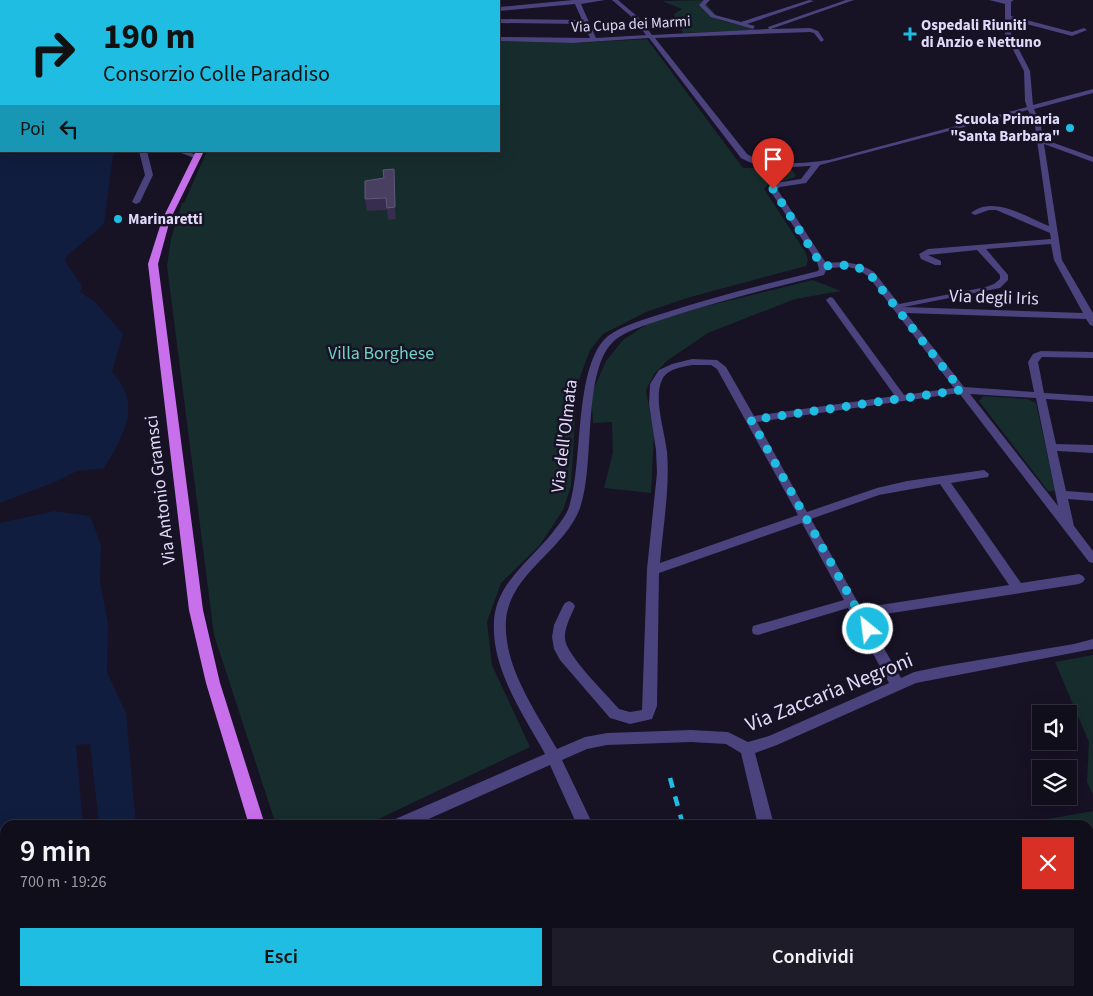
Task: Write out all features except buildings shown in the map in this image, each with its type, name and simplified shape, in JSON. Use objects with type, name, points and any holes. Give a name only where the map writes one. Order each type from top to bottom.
[{"type":"main road","name":"Via Antonio Gramsci","points":[[198,154],[174,201],[156,247],[153,264],[196,610],[214,683],[255,820]]},
{"type":"street","points":[[500,9],[602,0]]},
{"type":"street","points":[[615,0],[633,15],[746,159],[759,163],[818,164],[833,162],[1093,91]]},
{"type":"street","points":[[707,0],[702,4],[712,15],[764,30]]},
{"type":"street","name":"Via Cupa dei Marmi","points":[[764,30],[851,0]]},
{"type":"street","points":[[577,1],[594,40]]},
{"type":"street","points":[[740,24],[811,1]]},
{"type":"street","points":[[995,1],[1010,1],[1007,10],[1009,38],[1027,71],[1027,98],[1038,126],[1060,267],[1092,318]]},
{"type":"street","points":[[995,1],[1007,10]]},
{"type":"street","points":[[1007,17],[1074,34],[1084,30]]},
{"type":"street","points":[[500,21],[586,22]]},
{"type":"street","name":"Via Cupa dei Marmi","points":[[500,39],[594,40],[764,30],[813,31],[821,40]]},
{"type":"street","points":[[1038,126],[1045,114],[1066,98]]},
{"type":"street","points":[[1040,140],[1093,160]]},
{"type":"street","points":[[136,202],[149,175],[143,152]]},
{"type":"street","points":[[185,152],[198,154]]},
{"type":"street","points":[[796,164],[806,179]]},
{"type":"street","points":[[818,164],[806,179],[801,182],[775,186],[773,189],[822,266],[847,264],[865,270],[875,278],[1092,556]]},
{"type":"street","points":[[975,213],[988,208],[999,208],[1053,231]]},
{"type":"street","points":[[938,264],[924,257],[923,254],[1055,241]]},
{"type":"street","points":[[898,308],[998,285],[1004,280],[1004,277],[979,247]]},
{"type":"street","name":"Via dell'Olmata","points":[[583,820],[553,756],[510,675],[501,643],[501,615],[509,589],[548,546],[566,523],[574,509],[581,483],[590,383],[601,350],[616,335],[640,324],[728,296],[818,275],[823,271],[822,266]]},
{"type":"street","points":[[830,300],[901,398]]},
{"type":"street","name":"Via degli Iris","points":[[898,308],[1092,318]]},
{"type":"street","points":[[1068,527],[1033,362],[1036,356],[1046,354],[1093,355]]},
{"type":"street","points":[[569,606],[557,638],[558,646],[564,656],[615,714],[630,718],[644,716],[648,713],[650,706],[653,570],[662,477],[661,439],[653,393],[658,376],[663,370],[671,366],[710,361],[716,362],[721,367],[751,420],[897,684]]},
{"type":"street","points":[[751,420],[961,390],[1093,399]]},
{"type":"street","points":[[1051,447],[1093,449]]},
{"type":"street","points":[[653,570],[877,492],[984,474]]},
{"type":"street","points":[[943,480],[1018,588]]},
{"type":"street","points":[[1061,495],[1093,497]]},
{"type":"street","points":[[859,613],[1079,579]]},
{"type":"street","points":[[758,630],[852,602]]},
{"type":"street","name":"Via Zaccaria Negroni","points":[[409,820],[585,743],[612,739],[690,736],[728,738],[747,749],[772,741],[897,684],[942,670],[1074,649],[1093,644]]},
{"type":"street","points":[[747,749],[765,820]]},
{"type":"green space","points":[[709,0],[705,2],[720,20],[757,30],[683,33],[674,14],[682,9],[662,1]]},
{"type":"green space","name":"Villa Borghese","points":[[647,39],[743,168],[791,168],[796,176],[768,184],[764,189],[806,253],[808,261],[806,266],[687,298],[646,312],[603,334],[590,350],[580,377],[576,403],[571,486],[563,510],[540,545],[501,583],[487,622],[492,665],[530,747],[377,820],[274,820],[214,635],[167,266],[171,239],[182,203],[184,203],[207,152],[500,152],[500,41],[575,43]]},
{"type":"green space","points":[[813,280],[841,291],[795,299],[708,333],[668,360],[654,374],[646,390],[654,435],[651,493],[604,488],[613,452],[612,422],[593,423],[591,395],[606,361],[623,340],[647,324],[690,310]]},
{"type":"green space","points":[[983,396],[1028,399],[1036,403],[1055,491],[1048,491],[979,401]]},
{"type":"green space","points":[[1093,655],[1093,795],[1087,782],[1089,742],[1077,714],[1077,705],[1073,705],[1055,662]]},
{"type":"green space","points":[[1093,811],[1093,820],[1043,820]]},
{"type":"water","points":[[0,152],[116,152],[113,155],[104,224],[67,256],[65,261],[82,286],[80,292],[95,302],[123,334],[112,372],[127,396],[127,420],[118,444],[104,468],[77,471],[53,483],[0,503]]},
{"type":"water","points":[[54,511],[90,516],[101,545],[100,581],[108,624],[107,672],[126,713],[136,820],[98,820],[90,744],[76,745],[83,820],[0,820],[0,523]]},
{"type":"railway","points":[[670,778],[682,820]]},
{"type":"place","name":"Ospedali Riuniti di Anzio e Nettuno","points":[[910,34]]},
{"type":"place","name":"Scuola Primaria \"Santa Barbara\"","points":[[1070,128]]},
{"type":"place","name":"Marinaretti","points":[[118,219]]},
{"type":"route","points":[[773,189],[822,266],[853,265],[862,268],[875,278],[961,390],[751,420],[868,629]]}]
